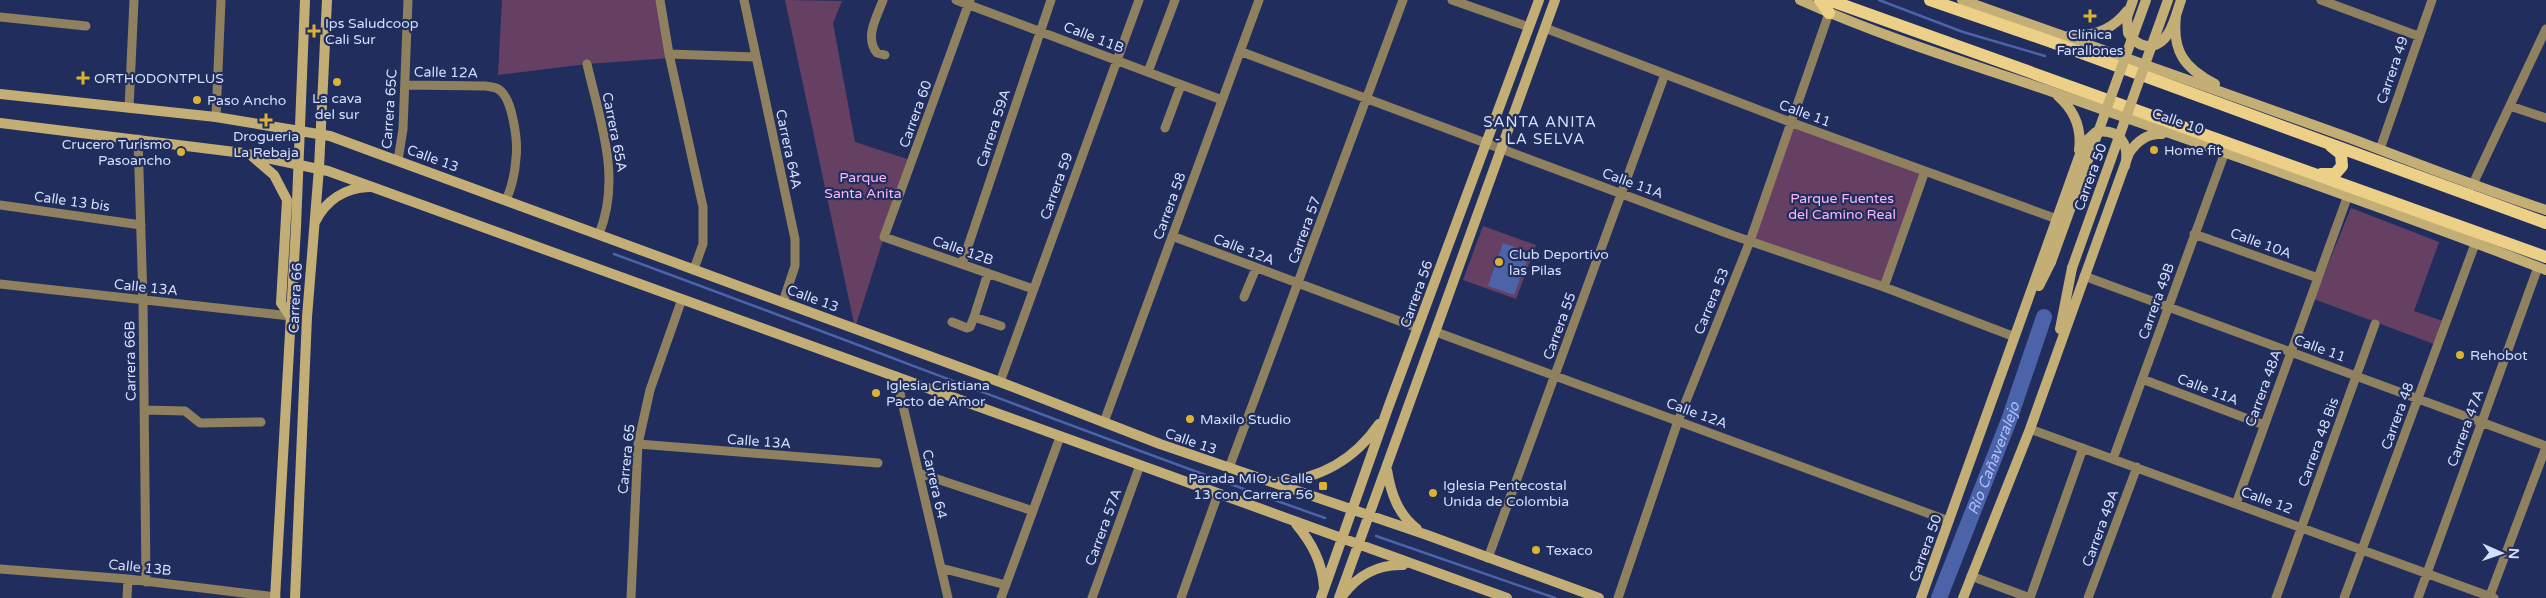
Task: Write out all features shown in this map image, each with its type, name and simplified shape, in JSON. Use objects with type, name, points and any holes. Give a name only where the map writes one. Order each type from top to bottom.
[{"type":"main road","name":"Carrera 66","points":[[276,598],[296,226],[298,130],[305,0]]},
{"type":"main road","name":"Carrera 66","points":[[295,598],[312,227],[319,168],[327,0]]},
{"type":"main road","name":"Carrera 56","points":[[1322,594],[1388,408],[1539,0]]},
{"type":"main road","name":"Calle 10","points":[[1800,0],[1829,13],[2171,135],[2226,152],[2475,244],[2543,264]]},
{"type":"main road","points":[[1820,0],[1829,13]]},
{"type":"main road","name":"Calle 10","points":[[1828,0],[2316,174],[2543,264]]},
{"type":"main road","points":[[1930,0],[1968,6],[2079,36],[2102,31],[2120,19],[2133,1]]},
{"type":"main road","name":"Carrera 50","points":[[2015,337],[2051,262],[2146,0]]},
{"type":"main road","name":"Carrera 50","points":[[2052,367],[2072,268],[2168,0]]},
{"type":"main road","points":[[2133,1],[2127,17],[2126,28],[2131,38],[2140,44],[2150,46],[2160,43],[2168,35],[2181,0]]},
{"type":"main road","points":[[1340,598],[1554,3]]},
{"type":"main road","points":[[1968,6],[2326,143],[2546,223]]},
{"type":"main road","points":[[2176,16],[2175,39],[2187,65],[2203,78],[2252,103]]},
{"type":"main road","points":[[2052,30],[2380,149],[2472,186],[2546,210]]},
{"type":"main road","points":[[2047,91],[2065,102],[2074,116],[2080,134],[2078,153]]},
{"type":"main road","name":"Calle 13","points":[[0,94],[216,117],[320,134],[398,160],[1229,468],[1427,534],[1599,598]]},
{"type":"main road","points":[[0,123],[243,153],[319,168],[896,376],[1342,540],[1507,598]]},
{"type":"main road","points":[[2078,153],[2091,135],[2102,131],[2113,133],[2122,139],[2127,149],[2125,166]]},
{"type":"main road","name":"Carrera 50","points":[[1963,598],[2030,429],[2130,153],[2140,140],[2158,134],[2171,135]]},
{"type":"main road","points":[[2316,174],[2332,174],[2342,166],[2341,154],[2326,143]]},
{"type":"main road","points":[[243,153],[256,158],[270,170],[281,187],[286,200],[281,303],[290,316]]},
{"type":"main road","name":"Carrera 50","points":[[1921,598],[2057,219],[2078,153]]},
{"type":"main road","points":[[312,227],[324,208],[336,197],[352,189],[373,186]]},
{"type":"main road","points":[[1273,482],[1308,477],[1339,464],[1364,443],[1388,408]]},
{"type":"main road","points":[[282,466],[301,467]]},
{"type":"main road","points":[[1387,469],[1391,491],[1400,511],[1415,527],[1427,534]]},
{"type":"main road","points":[[1296,523],[1309,540],[1318,558],[1322,594]]},
{"type":"main road","points":[[1340,598],[1358,579],[1376,569],[1396,565],[1420,568]]},
{"type":"street","points":[[129,108],[134,0]]},
{"type":"street","points":[[216,117],[221,0]]},
{"type":"street","name":"Carrera 65C","points":[[398,160],[403,129],[406,85],[408,0]]},
{"type":"street","points":[[660,0],[669,54],[703,207],[703,244],[694,269]]},
{"type":"street","name":"Carrera 64A","points":[[744,0],[795,238],[795,266],[784,302]]},
{"type":"street","points":[[883,0],[871,35],[872,46],[877,53],[885,55]]},
{"type":"street","name":"Calle 11B","points":[[956,0],[969,2],[1039,31],[1222,100]]},
{"type":"street","name":"Carrera 59A","points":[[962,264],[1051,0]]},
{"type":"street","name":"Carrera 59","points":[[1000,382],[1139,0]]},
{"type":"street","points":[[1148,72],[1175,0]]},
{"type":"street","name":"Carrera 58","points":[[1104,422],[1222,100],[1242,52],[1259,0]]},
{"type":"street","name":"Carrera 57","points":[[1229,468],[1403,0]]},
{"type":"street","points":[[1452,0],[1529,28]]},
{"type":"street","points":[[2321,0],[2418,36]]},
{"type":"street","name":"Carrera 49","points":[[2380,149],[2432,0]]},
{"type":"street","name":"Carrera 60","points":[[884,236],[969,2]]},
{"type":"street","name":"Carrera 53","points":[[1618,598],[1678,421],[1750,241],[1829,13]]},
{"type":"street","points":[[0,18],[86,26]]},
{"type":"street","name":"Calle 11","points":[[1545,28],[1790,122],[2057,219]]},
{"type":"street","points":[[2472,186],[2545,33]]},
{"type":"street","name":"Calle 11A","points":[[1242,52],[1621,194],[1884,287],[2015,337]]},
{"type":"street","points":[[669,54],[755,57]]},
{"type":"street","name":"Carrera 65A","points":[[587,64],[610,173],[608,210],[599,234]]},
{"type":"street","name":"Carrera 55","points":[[1488,558],[1665,74]]},
{"type":"street","name":"Calle 12A","points":[[406,85],[486,86],[497,88],[505,95],[514,126],[516,158],[514,179],[506,200]]},
{"type":"street","points":[[1164,128],[1181,85]]},
{"type":"street","points":[[2510,106],[2546,118]]},
{"type":"street","name":"Carrera 66B","points":[[138,140],[143,300],[146,582]]},
{"type":"street","name":"Carrera 49B","points":[[2113,459],[2194,234],[2226,152]]},
{"type":"street","points":[[1884,287],[1925,171]]},
{"type":"street","name":"Carrera 48A","points":[[2236,504],[2347,198]]},
{"type":"street","name":"Calle 13 bis","points":[[0,206],[141,225]]},
{"type":"street","name":"Calle 10A","points":[[2194,234],[2318,278]]},
{"type":"street","name":"Calle 12B","points":[[884,236],[1033,289]]},
{"type":"street","name":"Calle 12A","points":[[1172,236],[1418,328]]},
{"type":"street","name":"Carrera 48","points":[[2344,598],[2475,244]]},
{"type":"street","name":"Carrera 47A","points":[[2418,598],[2481,422],[2543,264]]},
{"type":"street","points":[[1244,297],[1256,268]]},
{"type":"street","points":[[952,322],[966,328],[970,327],[988,273]]},
{"type":"street","name":"Calle 11","points":[[2084,276],[2546,447]]},
{"type":"street","name":"Calle 13A","points":[[0,284],[290,316]]},
{"type":"street","name":"Carrera 65","points":[[631,598],[638,444],[650,390],[682,299]]},
{"type":"street","points":[[974,317],[1000,326]]},
{"type":"street","name":"Carrera 48 Bis","points":[[2276,598],[2375,324]]},
{"type":"street","name":"Calle 12A","points":[[1436,332],[1949,521]]},
{"type":"street","name":"Carrera 64","points":[[896,376],[948,598]]},
{"type":"street","name":"Calle 11A","points":[[2142,379],[2264,425]]},
{"type":"street","points":[[144,410],[185,411],[200,423],[261,422]]},
{"type":"street","name":"Calle 12","points":[[2030,429],[2491,598]]},
{"type":"street","points":[[1001,598],[1060,437]]},
{"type":"street","name":"Calle 13A","points":[[638,444],[878,463]]},
{"type":"street","points":[[2491,598],[2546,447]]},
{"type":"street","points":[[1971,576],[2030,598],[2083,448]]},
{"type":"street","name":"Carrera 57A","points":[[1092,598],[1140,465]]},
{"type":"street","name":"Carrera 49A","points":[[2088,598],[2137,467]]},
{"type":"street","points":[[919,473],[1033,511]]},
{"type":"street","points":[[1181,598],[1218,494]]},
{"type":"street","points":[[941,568],[1006,585]]},
{"type":"street","name":"Calle 13B","points":[[0,569],[128,579],[276,598]]},
{"type":"street","points":[[127,598],[128,579]]},
{"type":"green space","points":[[502,0],[660,0],[670,58],[587,64],[498,75]]},
{"type":"green space","name":"Parque Santa Anita","points":[[785,0],[842,1],[833,23],[855,142],[913,161],[884,237],[855,328]]},
{"type":"green space","name":"Parque Fuentes del Camino Real","points":[[1790,122],[1925,171],[1884,287],[1750,241]]},
{"type":"green space","points":[[2351,208],[2439,242],[2414,311],[2443,321],[2434,344],[2314,299]]},
{"type":"green space","name":"Club Deportivo las Pilas","points":[[1483,226],[1536,245],[1516,299],[1463,280]]},
{"type":"water","points":[[1503,243],[1530,252],[1514,295],[1488,286]]},
{"type":"waterway","points":[[1879,0],[1963,32],[2045,56]]},
{"type":"waterway","points":[[614,254],[1147,454],[1325,518]]},
{"type":"waterway","name":"Río Cañaveralejo","points":[[1939,598],[2009,420],[2044,317]]},
{"type":"waterway","points":[[1376,536],[1555,598]]},
{"type":"place","name":"Clínica Farallones","points":[[2090,16]]},
{"type":"place","name":"Ips Saludcoop Cali Sur","points":[[314,31]]},
{"type":"place","name":"ORTHODONTPLUS","points":[[83,78]]},
{"type":"place","name":"La cava del sur","points":[[337,82]]},
{"type":"place","name":"Paso Ancho","points":[[197,100]]},
{"type":"place","name":"Drogueria La Rebaja","points":[[266,120]]},
{"type":"place","name":"Home fit","points":[[2154,150]]},
{"type":"place","name":"Crucero Turismo Pasoancho","points":[[181,152]]},
{"type":"place","name":"Club Deportivo las Pilas","points":[[1499,262]]},
{"type":"place","name":"Rehobot","points":[[2460,355]]},
{"type":"place","name":"Iglesia Cristiana Pacto de Amor","points":[[876,393]]},
{"type":"place","name":"Maxilo Studio","points":[[1190,419]]},
{"type":"place","name":"Parada MIO - Calle 13 con Carrera 56","points":[[1323,486]]},
{"type":"place","name":"Iglesia Pentecostal Unida de Colombia","points":[[1433,493]]},
{"type":"place","name":"Texaco","points":[[1536,550]]},
{"type":"district","name":"SANTA ANITA - LA SELVA","points":[[1540,130]]}]
